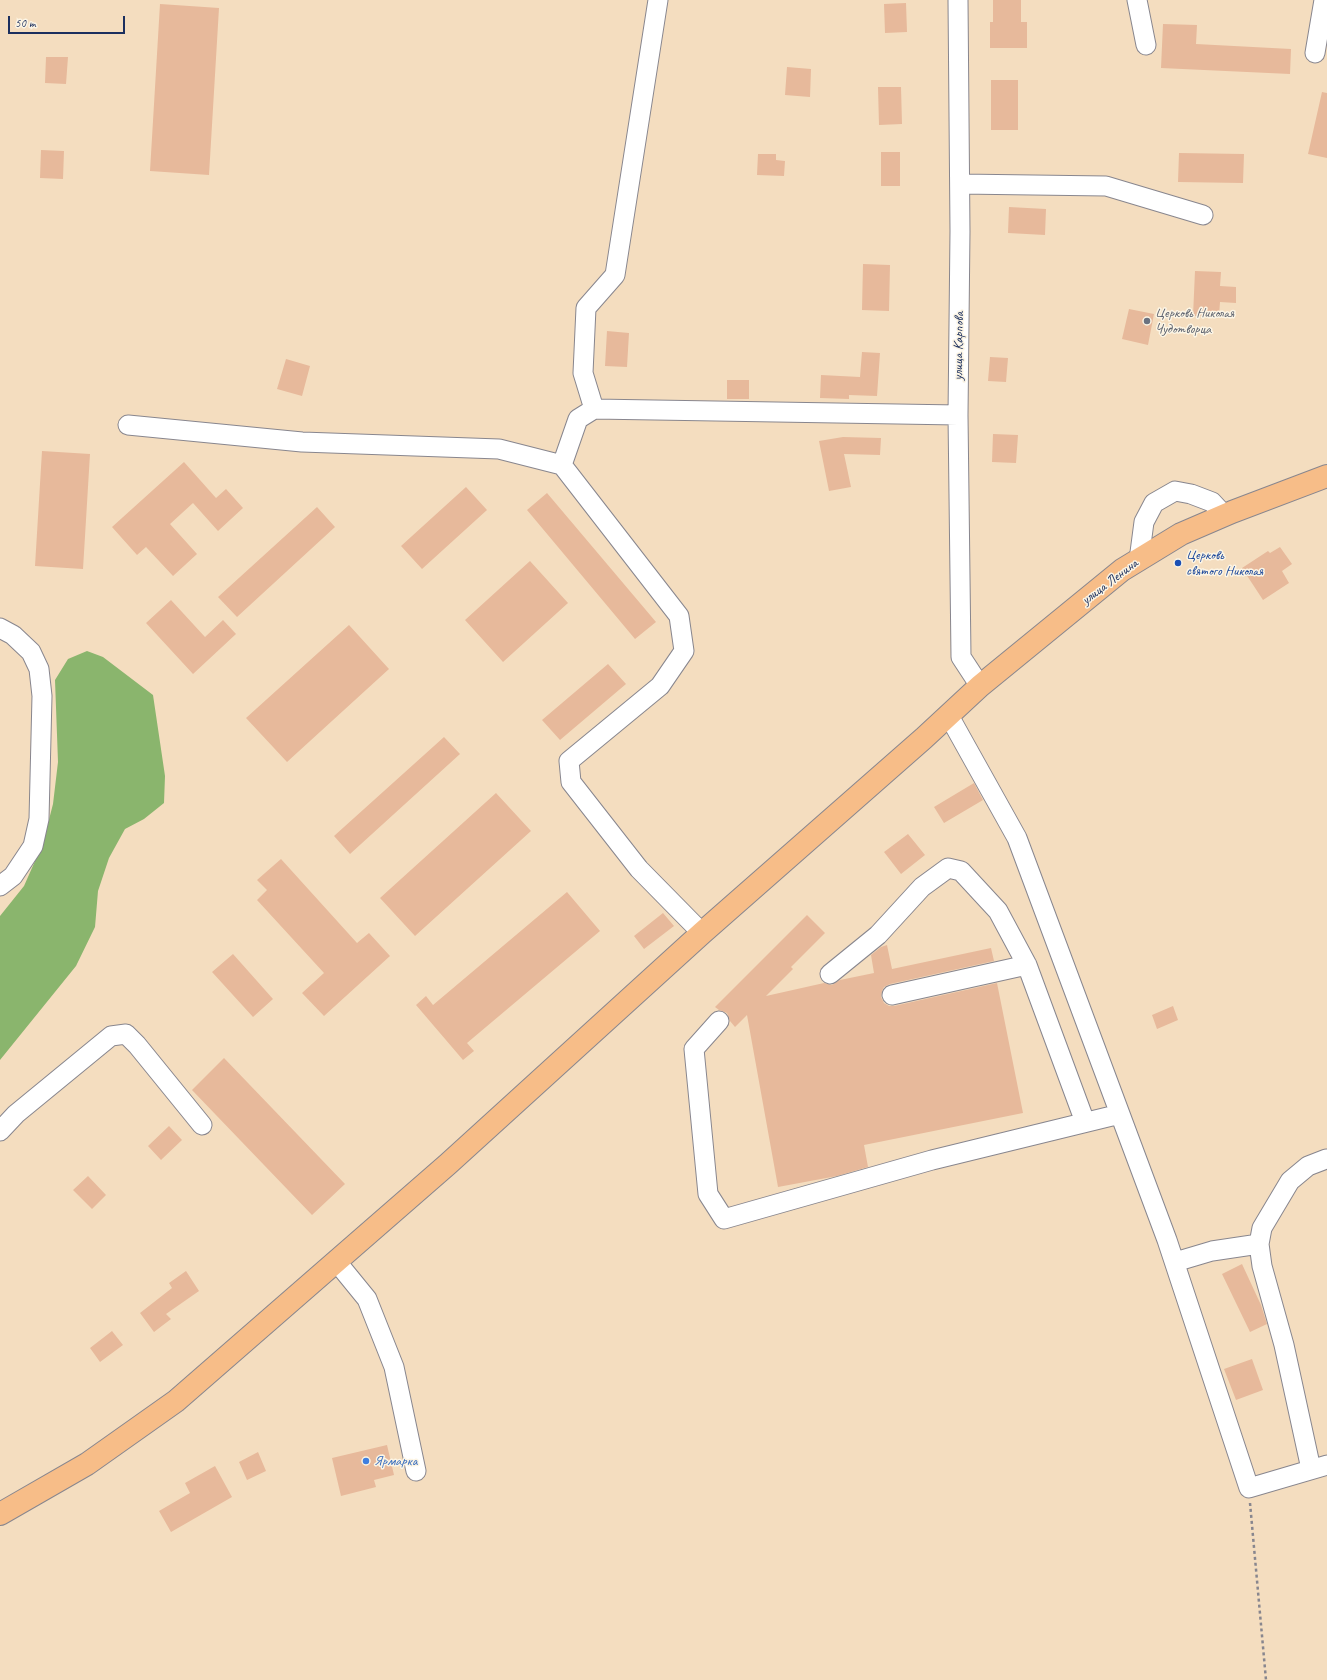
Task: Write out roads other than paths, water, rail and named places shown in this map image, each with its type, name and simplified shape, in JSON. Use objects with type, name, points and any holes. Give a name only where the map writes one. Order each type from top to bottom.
[{"type":"main road","name":"улица Ленина","points":[[0,1514],[87,1464],[176,1401],[448,1164],[702,933],[949,716],[980,686],[1122,570],[1181,534],[1224,515],[1327,476]]},
{"type":"street","points":[[594,409],[583,373],[586,308],[615,275],[658,0]]},
{"type":"street","name":"улица Карпова","points":[[958,0],[960,184],[958,415],[961,657],[980,686]]},
{"type":"street","points":[[1138,0],[1146,46]]},
{"type":"street","points":[[1315,53],[1324,0]]},
{"type":"street","points":[[960,184],[1106,186],[1203,214]]},
{"type":"street","points":[[562,465],[578,419],[594,409],[958,415]]},
{"type":"street","points":[[128,425],[302,442],[499,449],[562,465],[680,616],[684,651],[660,686],[569,761],[571,782],[639,870],[702,933]]},
{"type":"street","points":[[1139,560],[1144,522],[1154,503],[1175,491],[1191,494],[1212,502],[1224,515]]},
{"type":"street","points":[[0,628],[13,635],[31,652],[39,669],[42,696],[39,819],[33,846],[13,876],[0,886]]},
{"type":"street","points":[[949,716],[1017,838],[1175,1262],[1249,1488],[1319,1467],[1262,1266],[1259,1244],[1262,1228],[1290,1180],[1308,1166],[1326,1159]]},
{"type":"street","points":[[830,974],[878,935],[922,887],[948,868],[961,870],[998,911],[1027,965],[1084,1122]]},
{"type":"street","points":[[892,995],[1027,965]]},
{"type":"street","points":[[719,1021],[694,1049],[708,1194],[724,1219],[932,1160],[1120,1114]]},
{"type":"street","points":[[0,1131],[16,1114],[111,1036],[126,1034],[137,1044],[202,1125]]},
{"type":"street","points":[[1175,1262],[1212,1251],[1259,1244]]},
{"type":"street","points":[[336,1261],[367,1299],[394,1367],[416,1471]]},
{"type":"place","name":"Церковь Николая Чудотворца","points":[[1147,321]]},
{"type":"place","name":"Церковь святого Николая","points":[[1178,563]]},
{"type":"place","name":"Ярмарка","points":[[366,1461]]}]
